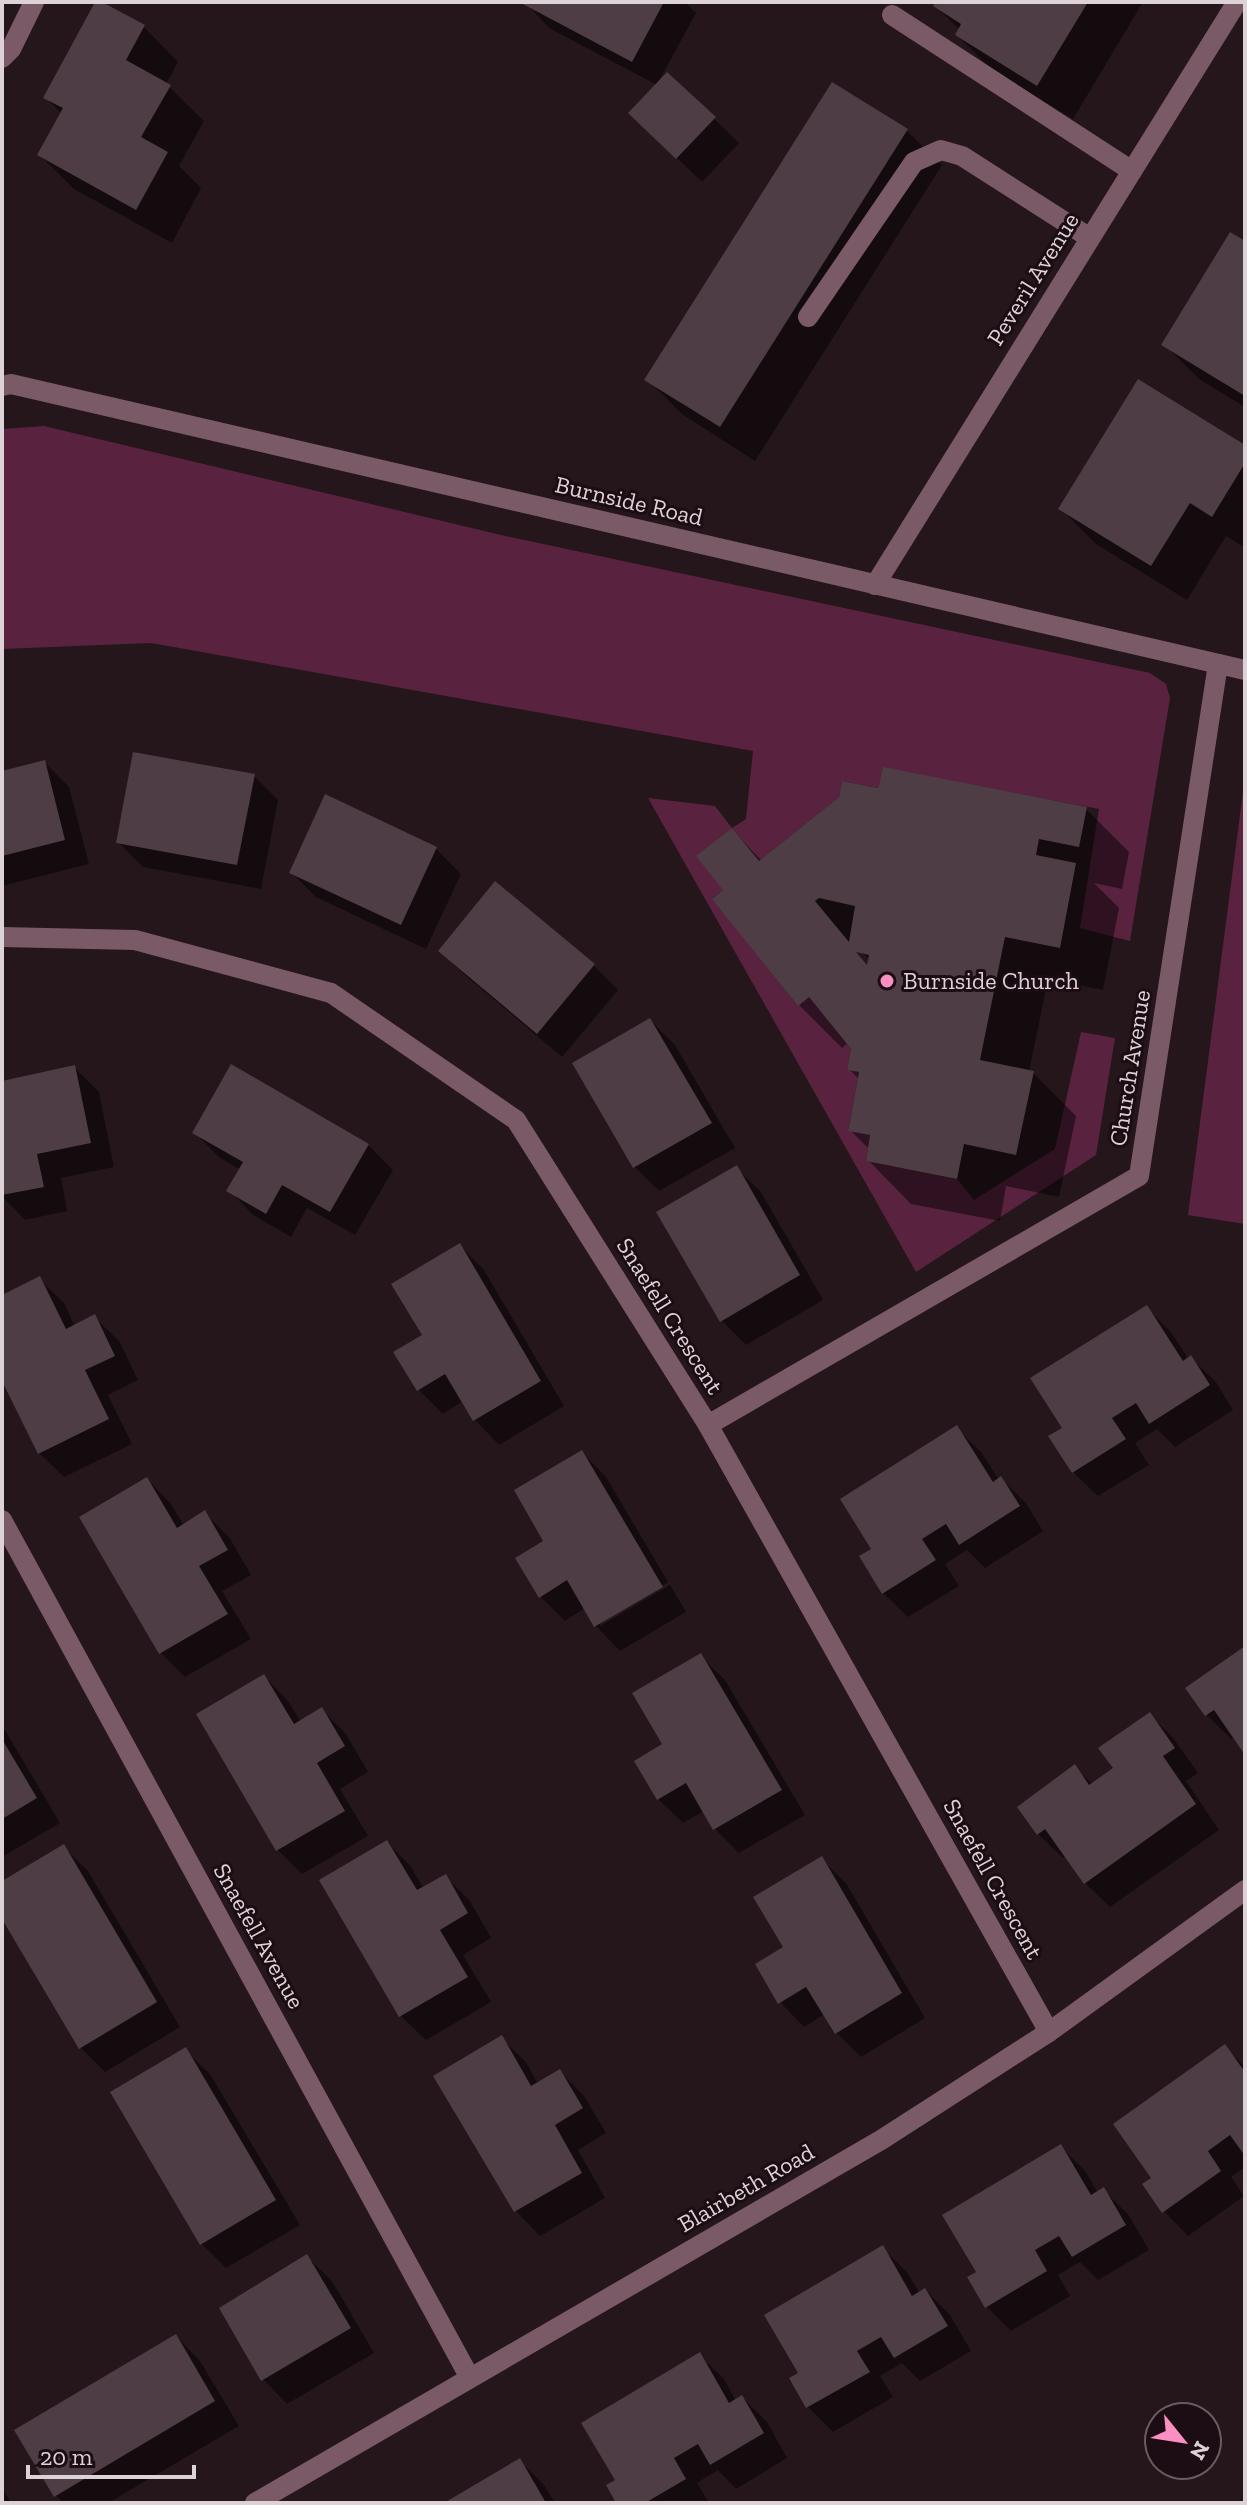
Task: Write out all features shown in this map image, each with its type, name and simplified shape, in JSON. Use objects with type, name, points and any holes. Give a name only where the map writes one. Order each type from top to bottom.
[{"type":"street","points":[[2,58],[11,49],[34,2]]},
{"type":"street","name":"Peveril Avenue","points":[[875,585],[1237,2]]},
{"type":"street","points":[[892,15],[1132,171]]},
{"type":"street","points":[[808,317],[914,162],[941,150],[962,156],[1090,238]]},
{"type":"street","name":"Burnside Road","points":[[2,386],[11,384],[1245,670]]},
{"type":"street","name":"Church Avenue","points":[[708,1425],[1139,1176],[1218,664]]},
{"type":"street","name":"Snaefell Crescent","points":[[2,937],[135,940],[331,993],[516,1120],[708,1425],[1049,2032]]},
{"type":"street","name":"Snaefell Avenue","points":[[2,1520],[470,2378]]},
{"type":"street","name":"Blairbeth Road","points":[[255,2503],[881,2140],[1049,2032],[1245,1890]]},
{"type":"shaded area","points":[[44,426],[501,535],[1150,673],[1166,684],[1170,698],[1130,941],[1080,928],[1099,809],[883,768],[878,788],[842,781],[839,797],[759,861],[732,828],[746,819],[753,751],[151,643],[2,649],[2,429]]},
{"type":"shaded area","points":[[1245,776],[1245,1224],[1188,1215]]},
{"type":"shaded area","points":[[648,798],[715,806],[732,828],[723,890],[713,898],[797,1005],[809,997],[851,1049],[847,1070],[859,1072],[848,1130],[870,1135],[866,1161],[957,1179],[974,1200],[1055,1149],[1081,1032],[1115,1038],[1096,1155],[916,1272]]},
{"type":"building","points":[[95,2],[102,2],[145,25],[126,60],[171,85],[141,137],[168,152],[136,210],[37,155],[63,108],[43,98]]},
{"type":"building","points":[[519,2],[664,2],[632,62]]},
{"type":"building","points":[[935,2],[1088,2],[1037,86],[955,35],[961,24],[933,6]]},
{"type":"building","points":[[667,72],[716,117],[676,159],[628,113]]},
{"type":"building","points":[[832,82],[908,129],[720,427],[644,380]]},
{"type":"building","points":[[1230,232],[1245,241],[1245,396],[1161,345]]},
{"type":"building","points":[[1138,379],[1245,445],[1245,463],[1212,517],[1190,503],[1151,566],[1058,509]]},
{"type":"building","points":[[133,752],[255,774],[237,865],[116,843]]},
{"type":"building","points":[[45,760],[65,840],[2,856],[2,771]]},
{"type":"building","name":"Burnside Church","points":[[883,767],[1087,807],[1079,847],[1039,839],[1036,855],[1076,863],[1060,948],[1005,937],[980,1060],[1034,1071],[1016,1155],[964,1144],[957,1179],[866,1161],[870,1135],[848,1131],[859,1072],[847,1070],[851,1049],[809,997],[798,1006],[712,899],[723,890],[696,856],[732,828],[759,861],[839,797],[842,781],[878,788]],"holes":[[[819,898],[855,906],[849,942],[815,901]],[[856,952],[869,955],[867,965]]]},
{"type":"building","points":[[325,794],[437,847],[401,925],[289,873]]},
{"type":"building","points":[[495,881],[595,964],[537,1034],[438,951]]},
{"type":"building","points":[[650,1018],[712,1123],[633,1168],[572,1063]]},
{"type":"building","points":[[231,1064],[369,1144],[330,1212],[282,1185],[266,1214],[226,1191],[243,1162],[192,1133]]},
{"type":"building","points":[[75,1065],[91,1143],[37,1154],[44,1187],[2,1195],[2,1081]]},
{"type":"building","points":[[737,1165],[800,1275],[720,1322],[656,1212]]},
{"type":"building","points":[[460,1243],[541,1381],[473,1421],[445,1374],[417,1391],[393,1352],[422,1335],[391,1284]]},
{"type":"building","points":[[40,1276],[66,1329],[95,1314],[115,1356],[85,1370],[109,1419],[38,1454],[2,1381],[2,1295]]},
{"type":"building","points":[[1147,1305],[1183,1361],[1191,1355],[1210,1385],[1149,1424],[1136,1403],[1112,1418],[1126,1439],[1072,1473],[1048,1436],[1062,1428],[1030,1378]]},
{"type":"building","points":[[957,1425],[993,1482],[1001,1476],[1020,1506],[959,1545],[946,1524],[922,1539],[936,1560],[882,1594],[859,1556],[871,1549],[840,1499]]},
{"type":"building","points":[[582,1450],[663,1587],[594,1627],[567,1580],[539,1598],[515,1558],[543,1541],[514,1490]]},
{"type":"building","points":[[147,1477],[177,1528],[205,1510],[228,1550],[199,1566],[228,1614],[159,1654],[79,1517]]},
{"type":"building","points":[[1245,1646],[1245,1755],[1214,1710],[1205,1716],[1185,1688]]},
{"type":"building","points":[[701,1653],[782,1790],[713,1830],[686,1783],[657,1800],[634,1761],[662,1744],[632,1693]]},
{"type":"building","points":[[264,1674],[294,1724],[322,1707],[345,1746],[317,1763],[345,1811],[276,1851],[196,1714]]},
{"type":"building","points":[[1150,1712],[1175,1748],[1163,1756],[1196,1804],[1084,1884],[1045,1829],[1037,1835],[1017,1807],[1075,1764],[1089,1785],[1113,1768],[1098,1748]]},
{"type":"building","points":[[2,1739],[37,1798],[2,1819]]},
{"type":"building","points":[[387,1840],[417,1890],[446,1874],[468,1913],[440,1930],[468,1977],[399,2017],[319,1880]]},
{"type":"building","points":[[64,1844],[157,2002],[79,2049],[2,1919],[2,1881]]},
{"type":"building","points":[[822,1856],[902,1993],[835,2034],[806,1987],[778,2004],[755,1964],[783,1947],[753,1897]]},
{"type":"building","points":[[502,2035],[531,2086],[560,2069],[583,2108],[555,2125],[582,2173],[514,2212],[433,2076]]},
{"type":"building","points":[[1225,2044],[1245,2072],[1245,2156],[1230,2135],[1208,2151],[1221,2171],[1162,2213],[1142,2184],[1151,2178],[1113,2124]]},
{"type":"building","points":[[186,2047],[276,2200],[200,2245],[110,2092]]},
{"type":"building","points":[[1061,2144],[1091,2195],[1104,2187],[1126,2225],[1072,2257],[1059,2236],[1035,2250],[1047,2271],[985,2308],[967,2277],[976,2272],[942,2215]]},
{"type":"building","points":[[883,2245],[912,2296],[925,2288],[948,2326],[894,2358],[881,2337],[857,2351],[870,2372],[806,2408],[789,2378],[798,2373],[764,2315]]},
{"type":"building","points":[[307,2254],[351,2328],[261,2381],[219,2308]]},
{"type":"building","points":[[176,2334],[215,2401],[54,2497],[14,2430]]},
{"type":"building","points":[[700,2352],[729,2403],[742,2395],[764,2433],[710,2465],[698,2444],[674,2458],[686,2479],[645,2503],[616,2503],[606,2485],[615,2480],[581,2423]]},
{"type":"building","points":[[520,2458],[546,2503],[444,2503]]},
{"type":"place","name":"Burnside Church","points":[[887,981]]}]
